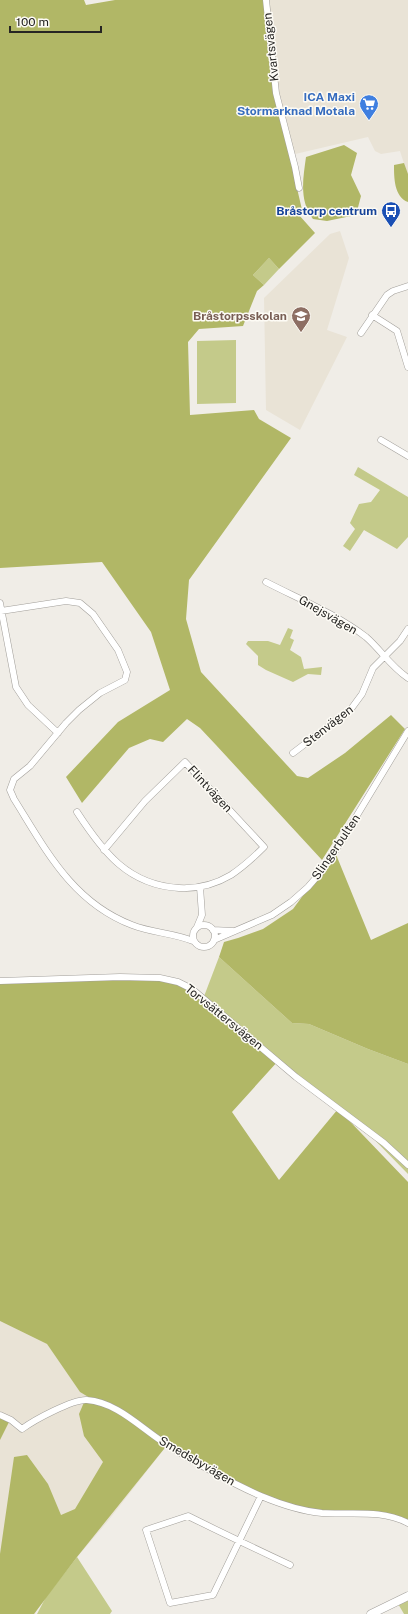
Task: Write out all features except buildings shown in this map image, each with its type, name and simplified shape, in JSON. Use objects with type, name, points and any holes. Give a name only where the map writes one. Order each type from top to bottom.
[{"type":"street","name":"Kvartsvägen","points":[[266,0],[276,94],[295,166],[299,188]]},
{"type":"street","points":[[361,332],[387,295],[393,291],[408,286]]},
{"type":"street","points":[[372,315],[397,331],[408,367]]},
{"type":"street","points":[[381,440],[408,456]]},
{"type":"street","name":"Gnejsvägen","points":[[266,582],[312,605],[366,637],[398,670],[408,678]]},
{"type":"street","points":[[2,611],[66,601],[80,603],[93,614],[121,654],[128,672],[126,678],[86,703],[73,716],[30,766],[17,776],[12,783],[11,794],[61,872],[71,884],[89,900],[110,914],[132,925],[162,933],[178,935],[193,941],[197,945],[204,948],[211,945],[214,940],[214,930],[208,926],[202,925],[178,935]]},
{"type":"street","points":[[0,603],[16,687],[28,705],[58,733]]},
{"type":"street","points":[[384,656],[400,641],[408,629]]},
{"type":"street","name":"Stenvägen","points":[[293,753],[351,710],[362,694],[374,668],[384,656]]},
{"type":"street","name":"Slingerbulten","points":[[214,940],[262,920],[281,909],[300,895],[314,880],[336,850],[408,731]]},
{"type":"street","name":"Flintvägen","points":[[77,812],[104,850],[124,869],[142,880],[161,886],[200,887],[218,882],[231,875],[264,848],[185,762],[145,801],[104,850]]},
{"type":"street","points":[[200,887],[202,915],[208,926]]},
{"type":"street","points":[[193,941],[192,934],[202,915]]},
{"type":"street","name":"Slingerbulten","points":[[214,930],[233,931]]},
{"type":"street","name":"Torvsättersvägen","points":[[0,980],[120,977],[160,978],[178,982],[192,989],[290,1072],[384,1143],[408,1165]]},
{"type":"street","name":"Smedsbyvägen","points":[[0,1415],[11,1420],[22,1429],[31,1422],[80,1400],[101,1403],[122,1413],[163,1442],[214,1472],[261,1496],[302,1510],[322,1513],[374,1513],[394,1517],[408,1523]]},
{"type":"street","points":[[261,1496],[240,1541],[213,1595],[170,1603],[146,1530],[188,1516],[240,1541],[290,1565]]},
{"type":"street","points":[[371,1614],[408,1596]]},
{"type":"shaded area","points":[[266,0],[408,0],[408,176],[400,151],[381,154],[375,151],[368,137],[291,155],[276,98]]},
{"type":"shaded area","name":"Bråstorpsskolan","points":[[340,231],[349,258],[327,330],[347,337],[300,430],[266,410],[264,298],[330,234]]},
{"type":"shaded area","points":[[0,1321],[47,1344],[80,1392],[168,1444],[108,1521],[44,1596],[35,1614],[0,1614]]},
{"type":"green space","points":[[0,0],[84,0],[86,5],[115,0],[266,0],[276,98],[303,214],[299,215],[315,233],[279,269],[269,258],[253,275],[264,285],[257,291],[243,326],[199,329],[188,342],[190,415],[254,410],[259,419],[291,438],[189,580],[186,619],[201,672],[297,776],[308,778],[345,753],[391,715],[405,729],[322,860],[200,728],[187,719],[163,742],[150,739],[129,748],[82,803],[66,777],[118,722],[170,690],[151,632],[102,562],[0,568]]},
{"type":"green space","points":[[344,145],[357,153],[351,175],[361,196],[356,215],[327,221],[313,219],[306,205],[303,190],[306,157]]},
{"type":"green space","points":[[404,163],[408,174],[408,202],[400,196],[397,191],[395,181],[394,165]]},
{"type":"green space","points":[[269,258],[279,269],[264,285],[253,275]]},
{"type":"green space","points":[[236,340],[236,403],[197,404],[197,341]]},
{"type":"green space","points":[[358,467],[408,497],[408,537],[397,549],[364,530],[350,551],[343,546],[355,529],[350,523],[359,504],[371,502],[380,490],[354,475]]},
{"type":"green space","points":[[288,628],[293,630],[290,638],[294,640],[290,650],[301,657],[304,669],[322,667],[321,675],[308,674],[293,682],[258,665],[258,656],[246,644],[248,641],[268,641],[280,645]]},
{"type":"green space","points":[[335,852],[371,940],[408,923],[408,1064],[309,1024],[292,1023],[219,957],[224,942],[263,929],[293,909]]},
{"type":"green space","points":[[219,957],[292,1023],[309,1024],[408,1064],[408,1174],[361,1126],[203,999]]},
{"type":"green space","points":[[101,975],[176,981],[278,1061],[232,1112],[279,1180],[338,1109],[408,1182],[408,1524],[380,1514],[310,1513],[261,1496],[168,1444],[77,1557],[34,1614],[0,1614],[0,1554],[14,1457],[27,1455],[48,1484],[61,1515],[75,1509],[103,1462],[84,1436],[79,1414],[85,1400],[95,1401],[80,1392],[47,1344],[0,1321],[0,981]]},
{"type":"green space","points":[[0,1415],[10,1420],[0,1440]]},
{"type":"green space","points":[[77,1557],[112,1611],[110,1614],[37,1614],[46,1597]]},
{"type":"green space","points":[[408,1596],[408,1614],[404,1614],[397,1602]]},
{"type":"place","name":"ICA Maxi Stormarknad Motala","points":[[369,121]]},
{"type":"place","name":"Bråstorp centrum","points":[[391,228]]},
{"type":"place","name":"Bråstorpsskolan","points":[[301,333]]}]
